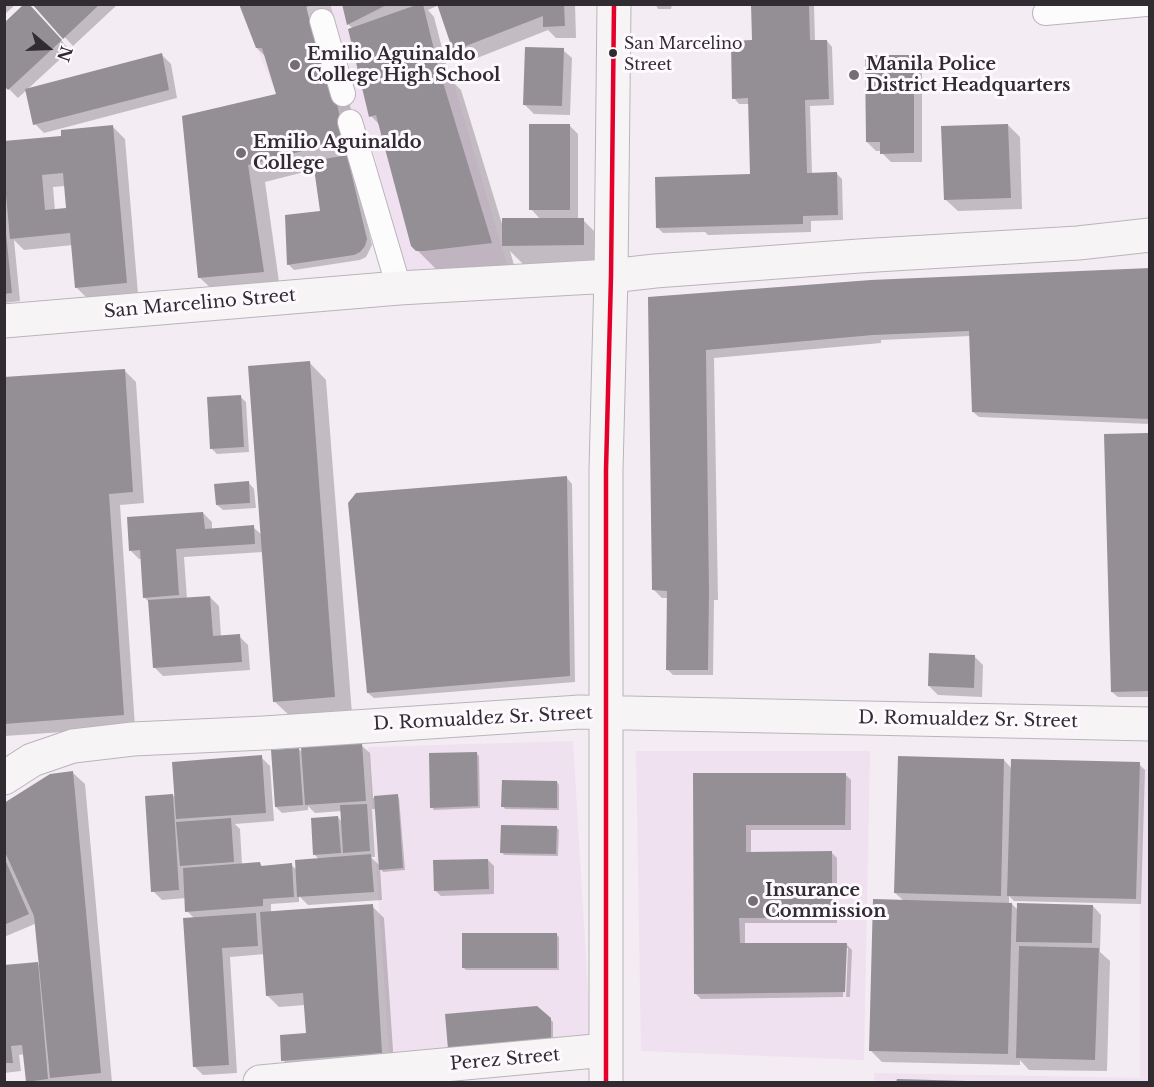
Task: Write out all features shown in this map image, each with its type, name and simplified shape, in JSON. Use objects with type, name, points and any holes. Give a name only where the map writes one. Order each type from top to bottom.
[{"type":"main road","points":[[606,1083],[606,470],[614,4]]},
{"type":"main road","name":"San Marcelino Street","points":[[4,321],[399,288],[611,276],[848,257],[1078,243],[1149,235]]},
{"type":"main road","name":"D. Romualdez Sr. Street","points":[[4,778],[32,760],[73,746],[133,740],[606,712],[1149,724]]},
{"type":"main road","name":"Perez Street","points":[[260,1083],[606,1050]]},
{"type":"street","points":[[1045,13],[1146,4]]},
{"type":"street","points":[[322,21],[343,94]]},
{"type":"street","points":[[350,122],[399,288]]},
{"type":"shaded area","name":"Emilio Aguinaldo College","points":[[239,5],[390,5],[347,25],[362,89],[448,64],[508,268],[405,276],[369,134],[249,165],[264,272],[198,278],[182,116],[276,94]]},
{"type":"shaded area","points":[[573,741],[591,1040],[389,1053],[368,747]]},
{"type":"shaded area","name":"Insurance Commission","points":[[636,751],[870,751],[864,1060],[641,1051]]},
{"type":"shaded area","points":[[1140,769],[1149,769],[1149,1082],[874,1082],[874,1073],[1140,1078]]},
{"type":"building","points":[[24,4],[29,4],[62,40],[8,90],[4,86],[4,23]]},
{"type":"building","points":[[32,4],[100,4],[63,39]]},
{"type":"building","points":[[239,4],[309,4],[332,82],[345,140],[248,165],[264,272],[198,278],[182,116],[276,94],[262,48],[256,48]]},
{"type":"building","points":[[342,4],[388,4],[347,25]]},
{"type":"building","points":[[423,4],[438,66],[492,243],[424,251],[416,251],[411,246],[376,115],[369,117],[348,29]]},
{"type":"building","points":[[437,4],[564,4],[565,26],[543,27],[543,16],[453,51]]},
{"type":"building","points":[[751,4],[809,4],[810,40],[827,40],[829,99],[805,100],[807,173],[837,172],[838,215],[803,216],[803,224],[656,228],[655,177],[750,174],[748,98],[732,99],[731,41],[752,40]]},
{"type":"building","points":[[525,47],[564,48],[562,106],[523,105]]},
{"type":"building","points":[[162,53],[169,90],[33,125],[25,89]]},
{"type":"building","points":[[865,55],[914,55],[914,153],[880,154],[880,142],[866,142]]},
{"type":"building","points":[[529,124],[570,124],[570,210],[529,210]]},
{"type":"building","points":[[1008,124],[1011,198],[944,200],[941,126]]},
{"type":"building","points":[[113,125],[127,283],[75,288],[70,233],[10,239],[4,173],[4,141],[61,136],[61,130]],"holes":[[[63,173],[66,208],[45,210],[42,175]]]},
{"type":"building","points":[[347,155],[367,239],[365,246],[354,255],[287,265],[285,215],[320,211],[313,161]]},
{"type":"building","points":[[502,218],[584,218],[584,245],[502,246]]},
{"type":"building","points":[[4,233],[6,233],[12,293],[4,294]]},
{"type":"building","points":[[1150,268],[1150,419],[972,412],[969,331],[873,335],[706,350],[708,670],[666,670],[667,591],[652,590],[648,297],[871,280]]},
{"type":"building","points":[[310,361],[335,697],[273,702],[248,366]]},
{"type":"building","points":[[125,369],[133,492],[109,494],[124,715],[4,724],[4,377]]},
{"type":"building","points":[[241,395],[244,447],[210,449],[207,397]]},
{"type":"building","points":[[1148,433],[1150,691],[1111,692],[1104,434]]},
{"type":"building","points":[[567,476],[570,676],[367,693],[348,503],[356,493]]},
{"type":"building","points":[[249,481],[250,503],[216,505],[214,484]]},
{"type":"building","points":[[203,512],[205,529],[254,525],[255,544],[176,549],[179,595],[143,598],[140,550],[129,551],[127,517]]},
{"type":"building","points":[[210,596],[213,636],[240,634],[242,662],[153,668],[148,600]]},
{"type":"building","points":[[929,653],[975,655],[974,688],[928,686]]},
{"type":"building","points":[[362,743],[366,801],[305,805],[301,747]]},
{"type":"building","points":[[299,748],[303,805],[275,807],[271,750]]},
{"type":"building","points":[[477,752],[478,806],[430,808],[429,753]]},
{"type":"building","points":[[262,755],[266,813],[176,819],[172,762]]},
{"type":"building","points":[[898,756],[1004,759],[1001,896],[894,893]]},
{"type":"building","points":[[1011,759],[1140,762],[1136,899],[1007,896]]},
{"type":"building","points":[[73,771],[101,1073],[50,1078],[34,916],[4,850],[4,803],[50,774]]},
{"type":"building","points":[[693,773],[846,773],[845,825],[746,825],[746,852],[832,851],[832,918],[739,918],[740,943],[847,943],[845,992],[694,994]]},
{"type":"building","points":[[502,780],[557,781],[557,808],[501,807]]},
{"type":"building","points":[[173,794],[179,890],[151,892],[145,796]]},
{"type":"building","points":[[398,794],[403,868],[379,870],[374,796]]},
{"type":"building","points":[[367,804],[370,851],[343,853],[340,805]]},
{"type":"building","points":[[338,816],[341,853],[313,855],[311,818]]},
{"type":"building","points":[[231,818],[234,862],[180,866],[176,822]]},
{"type":"building","points":[[501,825],[557,826],[556,854],[500,853]]},
{"type":"building","points":[[371,854],[374,892],[297,897],[295,860]]},
{"type":"building","points":[[4,857],[29,914],[4,925]]},
{"type":"building","points":[[488,859],[489,889],[434,891],[433,860]]},
{"type":"building","points":[[260,862],[261,866],[292,863],[294,897],[263,899],[263,906],[185,912],[183,868]]},
{"type":"building","points":[[873,899],[1012,903],[1008,1054],[869,1051]]},
{"type":"building","points":[[1017,903],[1093,905],[1092,943],[1016,942]]},
{"type":"building","points":[[373,904],[382,1053],[281,1061],[280,1035],[306,1033],[303,993],[266,996],[260,912]]},
{"type":"building","points":[[256,913],[258,946],[222,948],[229,1065],[193,1067],[183,918]]},
{"type":"building","points":[[462,933],[557,933],[557,968],[462,968]]},
{"type":"building","points":[[1019,946],[1099,948],[1095,1060],[1016,1058]]},
{"type":"building","points":[[38,962],[48,1079],[26,1082],[22,1045],[11,1046],[13,1063],[4,1063],[4,965]]},
{"type":"building","points":[[537,1006],[551,1018],[551,1043],[448,1049],[445,1014]]},
{"type":"building","points":[[897,1079],[967,1081],[967,1082],[896,1082]]},
{"type":"tunnel","points":[[318,4],[322,21]]},
{"type":"transit line","points":[[606,1082],[606,470],[614,4]]},
{"type":"place","name":"San Marcelino Street","points":[[613,53]]},
{"type":"place","name":"Emilio Aguinaldo College High School","points":[[295,65]]},
{"type":"place","name":"Manila Police District Headquarters","points":[[854,75]]},
{"type":"place","name":"Emilio Aguinaldo College","points":[[241,153]]},
{"type":"place","name":"Insurance Commission","points":[[753,901]]}]
